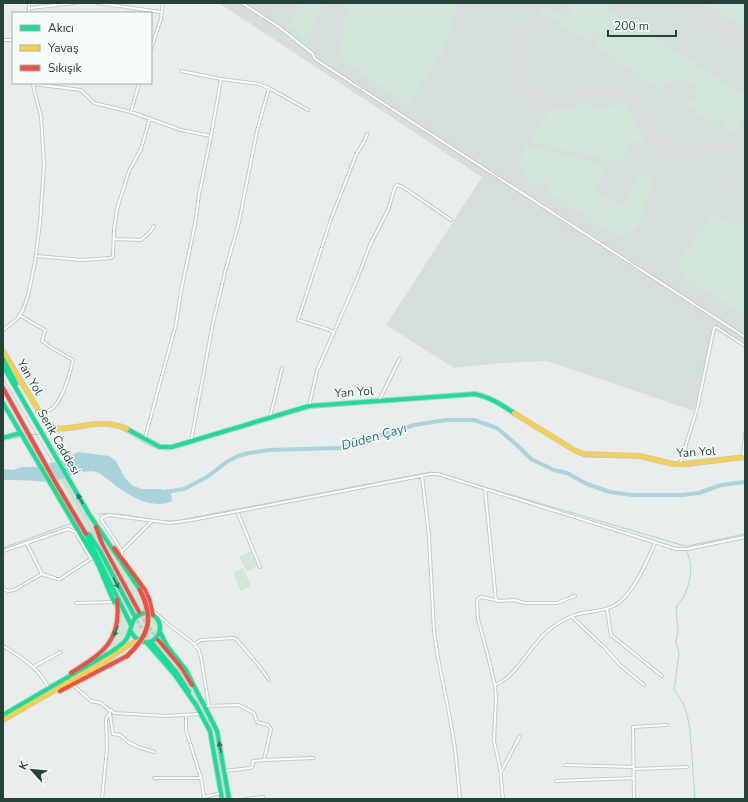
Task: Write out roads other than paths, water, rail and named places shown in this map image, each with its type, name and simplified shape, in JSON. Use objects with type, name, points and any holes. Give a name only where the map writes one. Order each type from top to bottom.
[{"type":"main road","name":"Yan Yol","points":[[3,351],[49,428],[62,429],[97,424],[110,424],[127,430],[164,448],[309,406],[479,394],[496,401],[581,453],[592,455],[640,456],[680,464],[695,464],[744,457]]},
{"type":"main road","points":[[3,351],[3,359],[24,402]]},
{"type":"main road","name":"Serik Caddesi","points":[[3,366],[98,528]]},
{"type":"main road","name":"Serik Caddesi","points":[[3,388],[43,461],[54,485],[77,515],[82,525]]},
{"type":"main road","points":[[3,395],[13,416]]},
{"type":"main road","points":[[3,403],[17,422],[27,432]]},
{"type":"main road","points":[[32,416],[37,409]]},
{"type":"main road","points":[[17,422],[25,441],[54,485],[77,527],[92,558],[105,579],[114,602]]},
{"type":"main road","points":[[3,438],[21,433]]},
{"type":"main road","points":[[93,520],[103,546],[139,612]]},
{"type":"main road","points":[[21,704],[117,648],[125,642],[131,632],[131,625],[82,525]]},
{"type":"main road","points":[[82,525],[100,552],[134,615]]},
{"type":"main road","points":[[98,528],[145,590],[153,614],[160,625],[162,640],[189,674],[205,705],[217,731],[229,799]]},
{"type":"main road","points":[[14,714],[127,656],[141,644],[148,629],[148,609],[146,600],[98,528]]},
{"type":"main road","points":[[3,715],[97,656],[111,642],[117,630],[119,621],[115,593]]},
{"type":"main road","points":[[131,625],[136,617],[145,613],[153,614]]},
{"type":"main road","points":[[131,632],[139,641],[147,643],[175,675],[196,705]]},
{"type":"main road","points":[[147,643],[156,639],[160,632]]},
{"type":"main road","points":[[158,640],[179,665],[205,705]]},
{"type":"main road","points":[[3,720],[101,664],[130,644],[139,641]]},
{"type":"main road","points":[[153,644],[184,682],[210,731],[222,799]]},
{"type":"street","points":[[29,3],[29,12]]},
{"type":"street","points":[[30,8],[75,3]]},
{"type":"street","points":[[97,3],[161,12]]},
{"type":"street","points":[[152,45],[163,3]]},
{"type":"street","points":[[242,3],[279,27],[313,54],[314,59],[745,337]]},
{"type":"street","points":[[180,72],[259,84],[308,110]]},
{"type":"street","points":[[144,439],[176,324],[181,290],[195,224],[221,79]]},
{"type":"street","points":[[3,330],[17,319],[28,296],[36,256],[44,165],[41,116],[33,84]]},
{"type":"street","points":[[40,84],[81,90],[94,103],[131,112],[181,130],[211,136]]},
{"type":"street","points":[[131,112],[139,84]]},
{"type":"street","points":[[191,441],[213,323],[225,272],[240,222],[255,139],[269,88]]},
{"type":"street","points":[[36,256],[82,260],[111,258],[115,220],[123,188],[129,171],[140,149],[150,118]]},
{"type":"street","points":[[334,333],[330,330],[298,320],[331,219],[356,155],[367,134]]},
{"type":"street","points":[[309,406],[314,378],[358,277],[370,245],[388,210],[397,185],[403,187],[451,220]]},
{"type":"street","points":[[114,239],[141,240],[154,226]]},
{"type":"street","points":[[19,316],[45,330],[42,341],[73,360],[60,397],[53,407],[40,415]]},
{"type":"street","points":[[680,464],[697,409],[714,328],[716,327],[745,346]]},
{"type":"street","points":[[379,401],[400,358]]},
{"type":"street","points":[[270,418],[282,368]]},
{"type":"street","points":[[744,457],[745,434]]},
{"type":"street","points":[[123,560],[122,551],[101,519],[103,517],[109,515],[170,523],[438,474],[593,522],[655,543],[683,549],[745,537]]},
{"type":"street","points":[[422,476],[429,536],[434,632],[450,713],[460,799]]},
{"type":"street","points":[[485,489],[496,600]]},
{"type":"street","points":[[237,511],[260,567]]},
{"type":"street","points":[[122,551],[152,521]]},
{"type":"street","points":[[3,551],[68,529],[75,532],[92,558],[60,579],[57,579],[42,574],[26,544]]},
{"type":"street","points":[[495,685],[515,669],[545,633],[571,616],[607,609],[619,602],[632,588],[655,543]]},
{"type":"street","points":[[115,550],[122,551]]},
{"type":"street","points":[[3,589],[8,591],[14,590],[42,574]]},
{"type":"street","points":[[503,799],[494,741],[496,698],[495,685],[479,625],[478,598],[514,600],[526,603],[557,603],[575,596]]},
{"type":"street","points":[[76,603],[114,602]]},
{"type":"street","points":[[607,609],[611,635],[662,676]]},
{"type":"street","points":[[153,614],[157,614],[194,644],[199,650],[205,705],[239,705],[254,713],[257,722],[268,725],[271,729],[264,760]]},
{"type":"street","points":[[571,616],[605,648],[620,665],[644,685]]},
{"type":"street","points":[[194,644],[201,640],[234,638],[260,667],[269,680]]},
{"type":"street","points":[[3,646],[27,660],[48,687]]},
{"type":"street","points":[[33,667],[61,652]]},
{"type":"street","points":[[73,684],[91,701],[101,703],[110,712],[111,710],[114,713],[166,716],[201,714]]},
{"type":"street","points":[[110,712],[113,734],[120,735],[128,742],[154,752]]},
{"type":"street","points":[[102,799],[107,748],[106,719],[110,712]]},
{"type":"street","points":[[186,715],[186,730],[201,778],[204,798],[221,793]]},
{"type":"street","points":[[634,799],[633,727],[667,725]]},
{"type":"street","points":[[500,773],[520,736]]},
{"type":"street","points":[[224,771],[250,768],[252,767],[253,761],[313,758]]},
{"type":"street","points":[[565,765],[634,768],[687,767]]},
{"type":"street","points":[[154,778],[201,778]]},
{"type":"street","points":[[556,780],[634,778]]},
{"type":"street","points":[[245,799],[263,797],[263,799]]},
{"type":"water","points":[[78,452],[109,456],[116,461],[125,478],[133,486],[142,489],[160,489],[171,492],[172,501],[158,504],[143,501],[122,490],[99,473],[93,471],[80,473],[52,482],[3,480],[3,469],[13,470],[22,467],[36,467],[62,460]]},
{"type":"waterway","points":[[45,433],[107,425],[120,429],[154,448],[169,450],[312,408],[475,396]]},
{"type":"waterway","name":"Düden Çayı","points":[[165,492],[184,489],[207,477],[228,461],[249,453],[269,450],[340,448],[414,425],[446,420],[474,420],[497,428],[531,459],[554,470],[567,473],[587,484],[610,492],[632,495],[682,495],[699,493],[721,485],[745,482]]},
{"type":"waterway","points":[[31,435],[40,434]]},
{"type":"waterway","points":[[3,440],[28,436]]},
{"type":"waterway","points":[[575,452],[585,457],[638,458],[684,467],[745,459]]},
{"type":"waterway","points":[[97,514],[107,513],[156,520],[175,521],[431,472],[685,546]]},
{"type":"waterway","points":[[3,548],[72,523]]},
{"type":"waterway","points":[[687,546],[745,534]]},
{"type":"waterway","points":[[686,551],[689,556],[691,568],[686,593],[676,608],[678,630],[676,642],[679,653],[674,690],[683,703],[687,714],[690,730],[695,799]]},
{"type":"tunnel","points":[[140,614],[158,640]]},
{"type":"tunnel","points":[[134,616],[152,643]]},
{"type":"tram line","points":[[3,378],[88,522],[137,613]]},
{"type":"tram line","points":[[157,642],[181,671],[212,727],[226,799]]}]
